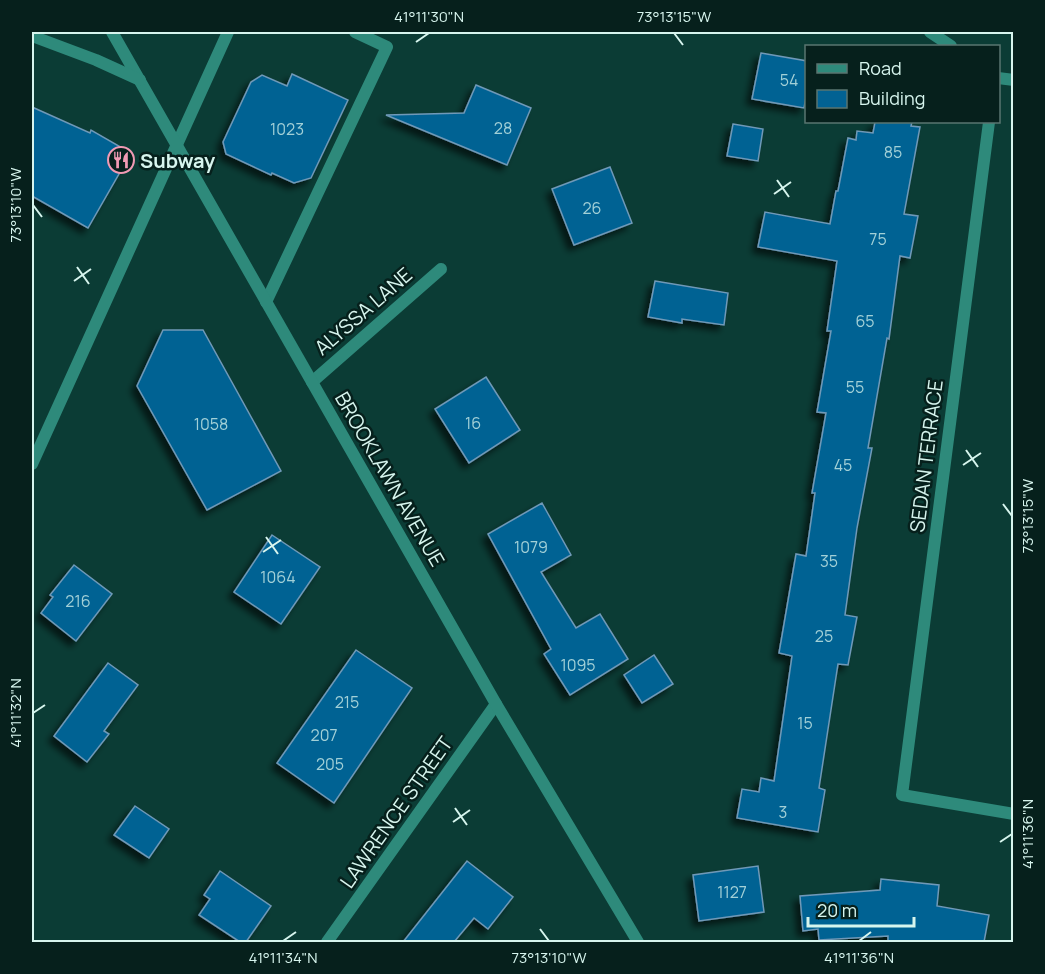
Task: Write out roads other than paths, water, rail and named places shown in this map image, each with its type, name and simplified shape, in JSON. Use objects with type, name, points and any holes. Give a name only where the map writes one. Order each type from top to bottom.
[{"type":"street","name":"BROOKLAWN AVENUE","points":[[112,32],[496,704],[638,942]]},
{"type":"street","points":[[32,464],[228,32]]},
{"type":"street","points":[[267,302],[387,47],[355,32]]},
{"type":"street","points":[[930,32],[950,45]]},
{"type":"street","points":[[32,36],[96,60],[140,80]]},
{"type":"street","name":"SEDAN TERRACE","points":[[989,123],[902,795],[1014,814]]},
{"type":"street","name":"ALYSSA LANE","points":[[312,382],[441,269]]},
{"type":"street","name":"LAWRENCE STREET","points":[[327,942],[496,704]]},
{"type":"place","name":"Subway","points":[[121,160]]}]
